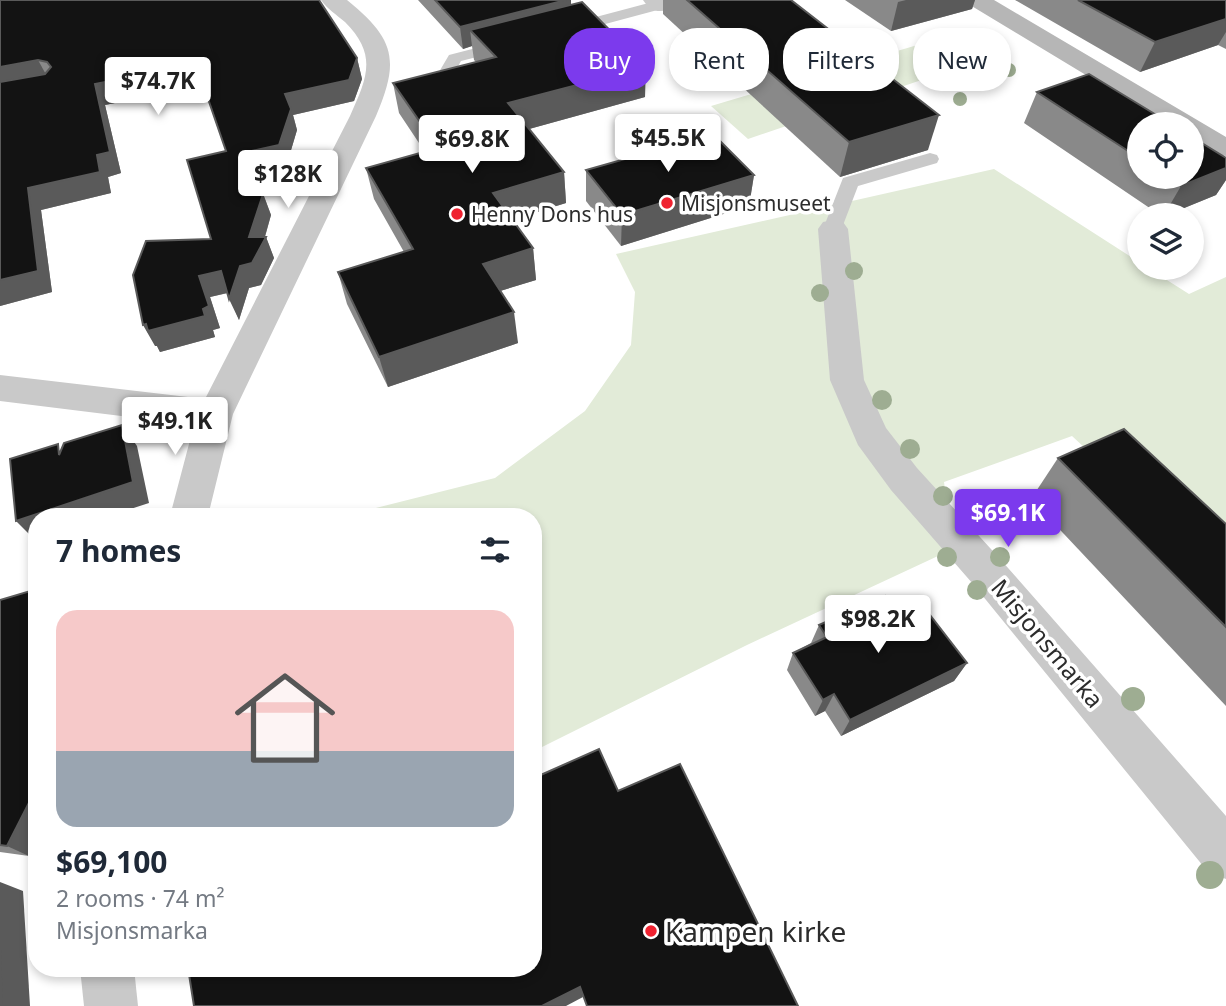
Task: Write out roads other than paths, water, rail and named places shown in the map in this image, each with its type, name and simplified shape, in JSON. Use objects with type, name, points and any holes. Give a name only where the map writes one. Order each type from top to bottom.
[{"type":"main road","points":[[978,0],[1165,112]]},
{"type":"main road","points":[[1204,135],[1226,148]]},
{"type":"street","points":[[191,508],[215,414],[363,116],[377,80],[380,63],[376,49],[351,15],[332,0]]},
{"type":"street","name":"Misjonsmarka","points":[[833,229],[847,380],[871,435],[904,479],[1005,593],[1226,854]]},
{"type":"street","points":[[0,388],[215,414]]},
{"type":"street","points":[[108,977],[111,1006]]},
{"type":"lane","points":[[546,34],[657,2]]},
{"type":"lane","points":[[444,77],[455,58],[520,41]]},
{"type":"lane","points":[[833,229],[850,182],[930,159]]},
{"type":"place","name":"Misjonsmuseet","points":[[667,203]]},
{"type":"place","name":"Henny Dons hus","points":[[457,214]]},
{"type":"place","name":"Kampen kirke","points":[[651,931]]}]
